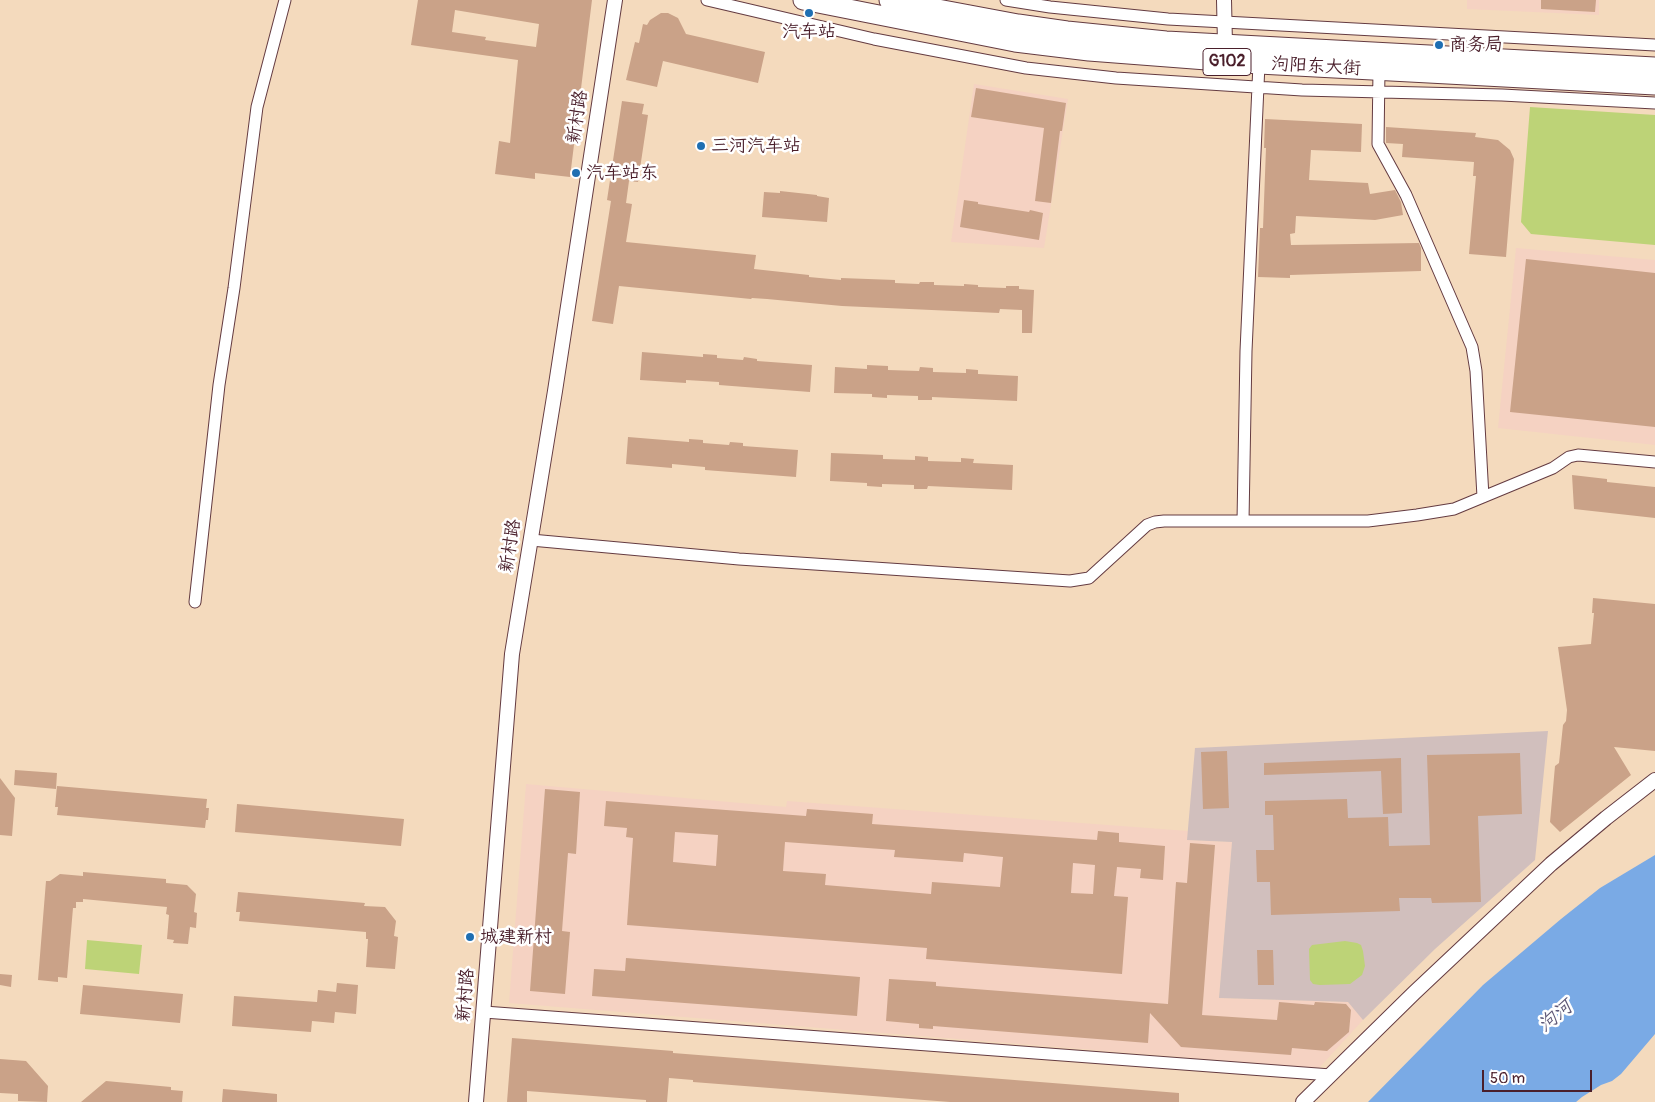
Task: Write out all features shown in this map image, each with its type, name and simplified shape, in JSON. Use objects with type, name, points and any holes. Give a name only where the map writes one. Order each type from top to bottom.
[{"type":"highway","name":"泃阳东大街","points":[[802,0],[1045,46],[1165,58],[1655,85]]},
{"type":"highway","name":"泃阳东大街","points":[[889,0],[1058,30],[1166,41],[1655,67]]},
{"type":"street","points":[[195,602],[219,385],[234,288],[257,107],[285,0]]},
{"type":"street","name":"新村路","points":[[476,1102],[512,654],[557,381],[615,0]]},
{"type":"street","points":[[707,0],[874,39],[1026,68],[1116,78],[1258,87],[1655,102]]},
{"type":"street","points":[[1006,0],[1093,12],[1224,22],[1655,45]]},
{"type":"street","points":[[1224,0],[1225,44]]},
{"type":"street","points":[[1243,521],[1246,350],[1259,64]]},
{"type":"street","points":[[1379,70],[1378,144],[1406,195],[1472,347],[1476,372],[1483,497]]},
{"type":"street","points":[[530,540],[738,559],[1070,581],[1089,578],[1147,526],[1164,521],[1368,521],[1454,509],[1553,468],[1569,457],[1578,455],[1655,462]]},
{"type":"street","points":[[1303,1102],[1441,967],[1551,864],[1655,780]]},
{"type":"street","points":[[484,1012],[1331,1075]]},
{"type":"shaded area","points":[[1467,0],[1599,0],[1599,15],[1467,9]]},
{"type":"shaded area","points":[[974,84],[1068,99],[1044,248],[951,242]]},
{"type":"shaded area","points":[[1516,248],[1655,260],[1655,445],[1498,428]]},
{"type":"shaded area","points":[[1548,731],[1535,860],[1435,949],[1363,1020],[1348,1002],[1219,998],[1232,842],[1187,840],[1195,748]]},
{"type":"shaded area","points":[[526,784],[786,807],[787,801],[1188,831],[1187,840],[1232,842],[1219,998],[1348,1002],[1363,1020],[1319,1068],[509,1003]]},
{"type":"green space","points":[[1530,107],[1655,115],[1655,245],[1531,234],[1521,222]]},
{"type":"green space","points":[[87,940],[142,945],[139,974],[85,969]]},
{"type":"green space","points":[[1345,941],[1361,945],[1365,966],[1362,975],[1350,984],[1313,984],[1310,980],[1309,949],[1312,945]]},
{"type":"water","name":"泃河","points":[[1655,855],[1655,1034],[1621,1074],[1576,1102],[1368,1102],[1483,985],[1600,888]]},
{"type":"building","points":[[418,0],[592,0],[570,177],[535,173],[535,179],[495,174],[499,141],[510,143],[518,60],[411,45]],"holes":[[[455,10],[539,24],[536,47],[485,40],[486,37],[452,32]]]},
{"type":"building","points":[[1541,0],[1596,0],[1595,12],[1541,9]]},
{"type":"building","points":[[661,13],[668,13],[678,18],[686,34],[765,52],[758,83],[663,61],[657,87],[626,80],[635,42],[639,43],[643,24],[647,25],[650,20]]},
{"type":"building","points":[[976,88],[1066,103],[1062,131],[1060,131],[1051,203],[1035,201],[1044,128],[971,117]]},
{"type":"building","points":[[622,101],[644,104],[642,114],[648,115],[638,182],[629,181],[626,203],[632,204],[626,242],[756,255],[754,269],[809,275],[809,277],[841,280],[841,278],[895,280],[895,283],[919,284],[920,282],[934,282],[934,285],[964,286],[964,284],[978,285],[978,287],[1006,288],[1006,286],[1019,286],[1019,289],[1034,290],[1032,333],[1022,333],[1022,310],[1000,309],[999,313],[842,306],[619,286],[613,324],[592,321],[611,201],[607,200]]},
{"type":"building","points":[[1265,119],[1362,124],[1361,152],[1311,150],[1309,180],[1368,183],[1370,194],[1395,190],[1401,202],[1403,215],[1375,220],[1296,216],[1295,233],[1290,234],[1291,245],[1419,243],[1421,248],[1421,271],[1290,275],[1290,278],[1258,277],[1260,228],[1263,228],[1266,148],[1264,148]]},
{"type":"building","points":[[1386,127],[1476,133],[1475,137],[1498,140],[1510,150],[1514,159],[1506,257],[1469,254],[1476,176],[1473,176],[1474,162],[1402,157],[1403,144],[1386,143]]},
{"type":"building","points":[[780,191],[829,198],[827,222],[762,217],[764,192],[780,193]]},
{"type":"building","points":[[964,200],[978,202],[978,204],[1043,213],[1039,240],[960,227]]},
{"type":"building","points":[[1526,259],[1655,273],[1655,427],[1510,412]]},
{"type":"building","points":[[642,352],[703,357],[703,354],[717,355],[717,358],[743,360],[744,357],[757,359],[757,361],[812,365],[810,392],[719,385],[719,382],[686,380],[686,383],[640,380]]},
{"type":"building","points":[[867,365],[888,366],[888,370],[919,371],[920,367],[933,368],[933,372],[966,373],[966,369],[978,370],[978,374],[1018,376],[1017,401],[932,397],[932,400],[918,400],[918,396],[887,395],[887,398],[872,397],[872,394],[834,393],[835,367],[867,369]]},
{"type":"building","points":[[628,437],[689,442],[689,439],[703,440],[703,443],[729,445],[730,442],[743,443],[743,446],[798,450],[796,477],[705,470],[705,467],[672,464],[672,468],[626,464]]},
{"type":"building","points":[[831,453],[883,455],[883,459],[915,460],[915,456],[928,457],[928,461],[961,462],[961,458],[974,459],[973,463],[1013,465],[1012,490],[928,486],[927,489],[914,489],[914,485],[882,484],[882,487],[867,486],[867,483],[830,481]]},
{"type":"building","points":[[1572,475],[1607,479],[1607,482],[1655,487],[1655,518],[1574,509]]},
{"type":"building","points":[[1593,598],[1655,604],[1655,751],[1614,747],[1631,775],[1560,832],[1550,822],[1555,766],[1559,763],[1563,725],[1566,721],[1567,710],[1558,647],[1591,644],[1594,613],[1592,613]]},
{"type":"building","points":[[1227,751],[1229,808],[1203,809],[1201,752]]},
{"type":"building","points":[[1520,753],[1522,814],[1478,816],[1481,902],[1432,903],[1431,898],[1399,898],[1400,911],[1271,915],[1270,882],[1257,882],[1256,850],[1274,850],[1273,815],[1265,815],[1265,801],[1347,799],[1348,818],[1388,817],[1389,846],[1430,845],[1427,755]]},
{"type":"building","points":[[1401,758],[1402,813],[1383,814],[1381,771],[1264,775],[1264,763]]},
{"type":"building","points":[[15,770],[57,773],[56,789],[14,785]]},
{"type":"building","points":[[0,778],[15,798],[12,836],[0,835]]},
{"type":"building","points":[[57,786],[207,799],[206,808],[209,808],[208,820],[206,820],[205,828],[57,815],[58,807],[55,807]]},
{"type":"building","points":[[545,789],[580,792],[576,854],[568,853],[562,931],[570,932],[565,994],[530,991]]},
{"type":"building","points":[[606,801],[806,816],[807,809],[873,814],[872,824],[1097,840],[1098,831],[1119,833],[1119,842],[1165,846],[1163,880],[1140,878],[1141,869],[1117,867],[1114,896],[1128,897],[1122,974],[926,959],[927,948],[627,925],[633,838],[626,837],[627,828],[604,826]],"holes":[[[675,832],[718,835],[716,866],[673,862]],[[785,842],[895,850],[894,857],[963,862],[964,853],[1003,857],[1000,887],[932,882],[931,894],[825,885],[826,874],[783,871]],[[1073,863],[1095,865],[1093,894],[1071,893]]]},
{"type":"building","points":[[237,804],[404,819],[401,846],[235,832]]},
{"type":"building","points":[[1190,843],[1215,845],[1202,1015],[1277,1020],[1279,1002],[1314,1005],[1315,1002],[1346,1004],[1351,1010],[1349,1032],[1327,1051],[1292,1048],[1291,1055],[1181,1047],[1150,1013],[1148,1043],[933,1026],[933,1029],[919,1028],[919,1024],[886,1021],[889,979],[936,982],[936,986],[1168,1004],[1176,882],[1187,883]]},
{"type":"building","points":[[83,872],[166,879],[166,883],[187,885],[196,894],[194,912],[197,913],[196,928],[190,927],[188,944],[173,943],[174,940],[167,939],[169,915],[166,914],[167,907],[83,899],[83,902],[76,902],[76,908],[73,908],[67,978],[58,977],[58,982],[38,980],[46,881],[50,881],[60,874],[83,876]]},
{"type":"building","points":[[238,892],[365,903],[364,906],[385,907],[396,921],[394,936],[398,937],[395,969],[366,967],[368,939],[366,939],[366,932],[239,921],[240,912],[236,912]]},
{"type":"building","points":[[1257,950],[1273,950],[1274,985],[1258,985]]},
{"type":"building","points":[[626,958],[860,977],[857,1016],[592,996],[594,969],[625,971]]},
{"type":"building","points":[[0,974],[12,975],[11,987],[0,985]]},
{"type":"building","points":[[337,983],[358,985],[356,1014],[335,1012],[334,1023],[312,1021],[311,1032],[232,1026],[234,996],[317,1002],[318,990],[336,992]]},
{"type":"building","points":[[83,985],[183,994],[180,1023],[80,1014]]},
{"type":"building","points":[[512,1038],[673,1051],[673,1053],[1179,1093],[1179,1102],[950,1102],[693,1082],[693,1080],[669,1078],[667,1102],[646,1102],[646,1100],[527,1091],[527,1102],[507,1102]]},
{"type":"building","points":[[0,1059],[26,1061],[48,1086],[47,1102],[18,1101],[18,1094],[0,1093]]},
{"type":"building","points":[[106,1081],[171,1087],[171,1090],[183,1091],[182,1102],[81,1102]]},
{"type":"building","points":[[223,1089],[277,1094],[277,1102],[222,1102]]},
{"type":"place","name":"汽车站","points":[[809,13]]},
{"type":"place","name":"商务局","points":[[1439,45]]},
{"type":"place","name":"三河汽车站","points":[[701,146]]},
{"type":"place","name":"汽车站东","points":[[576,173]]},
{"type":"place","name":"城建新村","points":[[470,937]]}]
